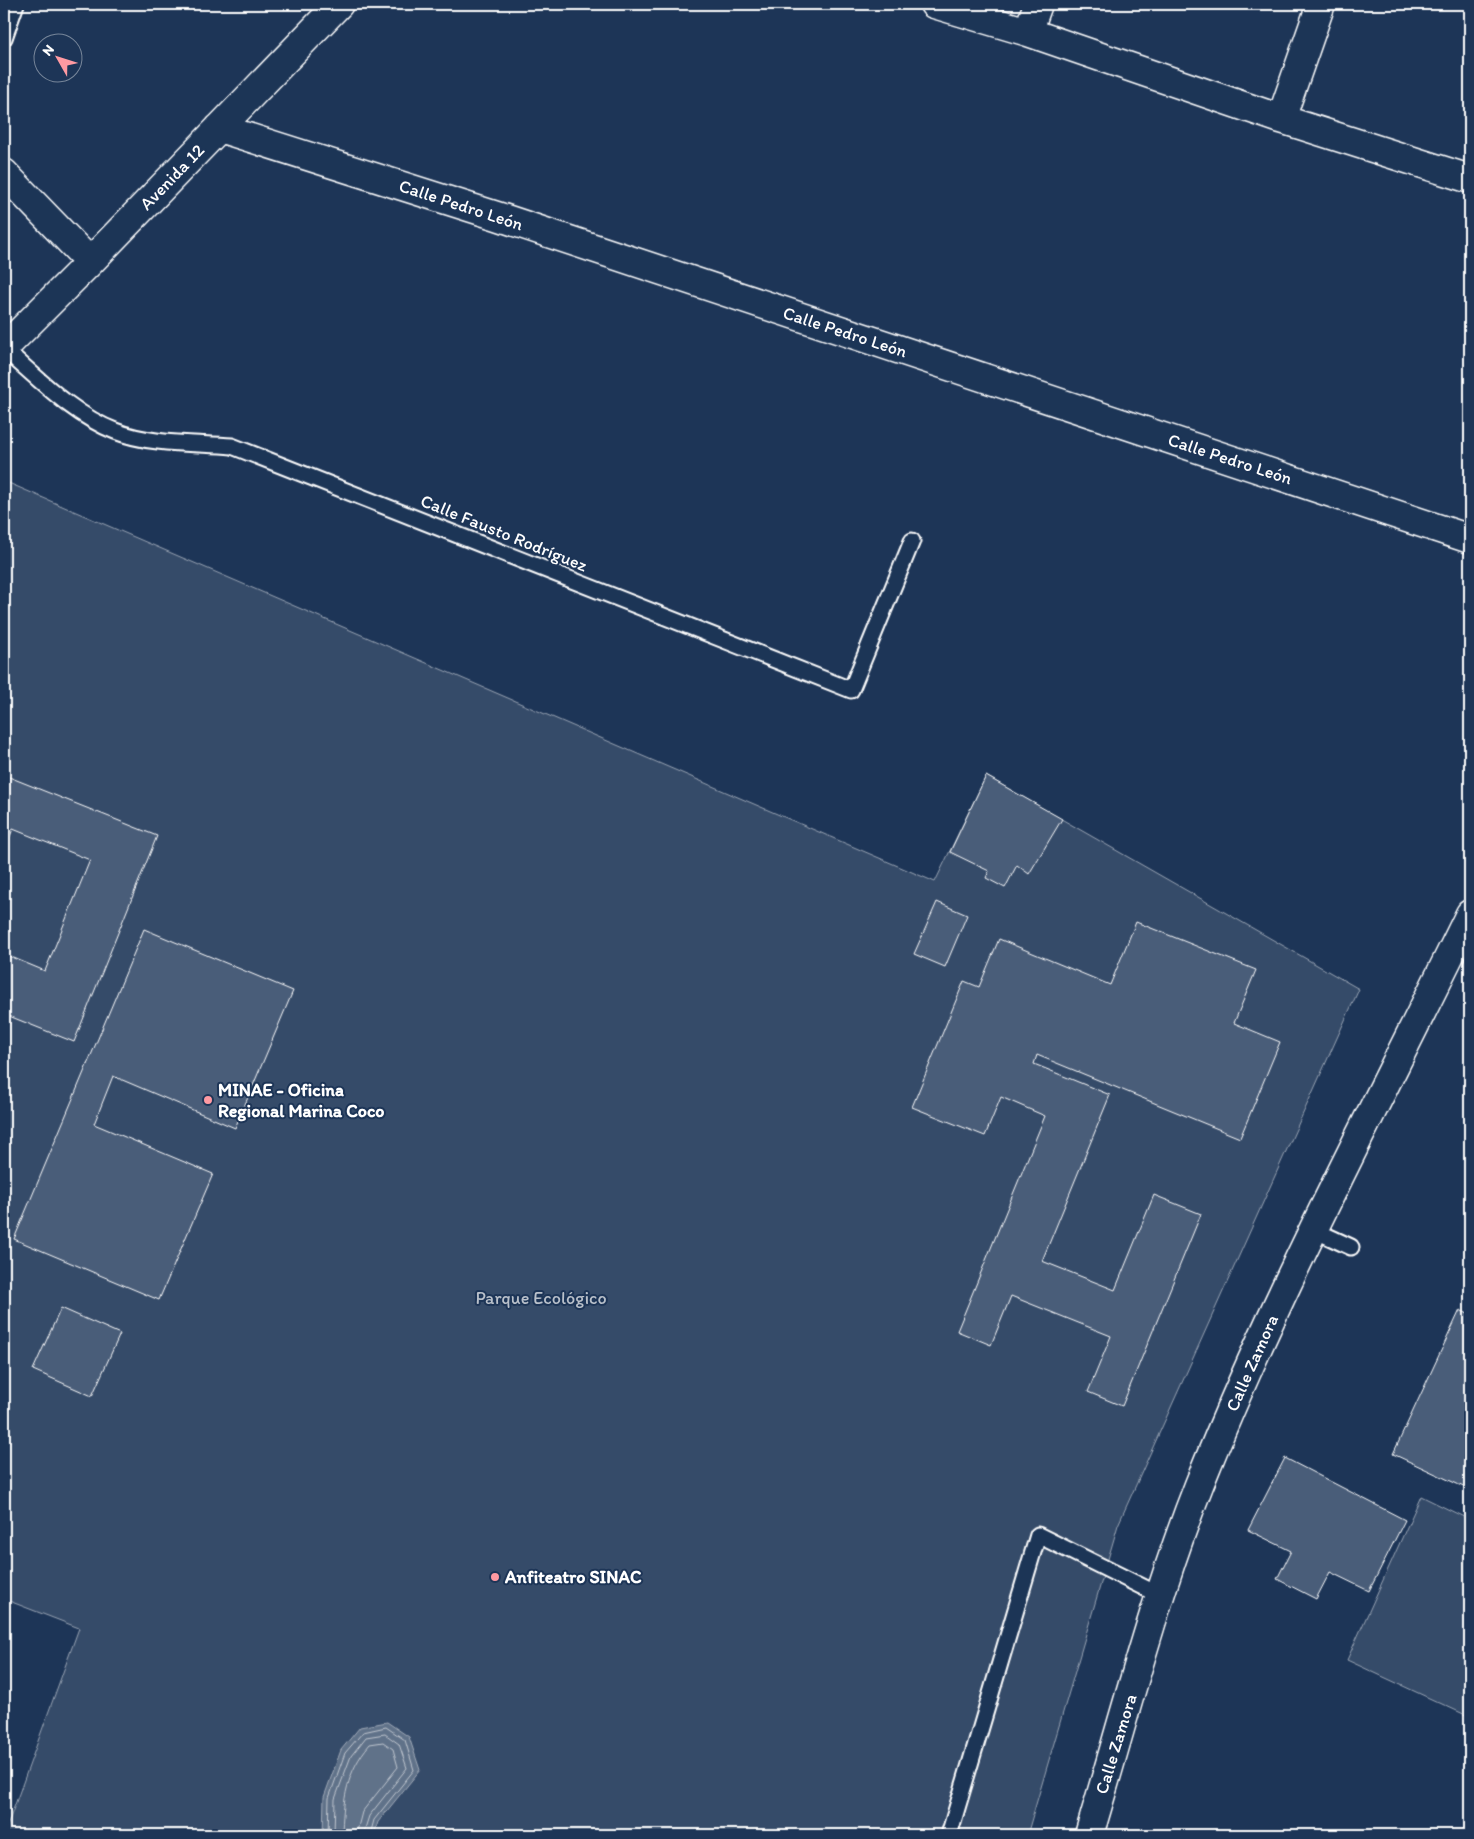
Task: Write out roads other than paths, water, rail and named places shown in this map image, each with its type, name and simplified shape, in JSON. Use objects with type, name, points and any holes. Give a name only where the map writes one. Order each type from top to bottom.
[{"type":"street","name":"Avenida 12","points":[[4,349],[339,4]]},
{"type":"street","points":[[934,4],[1028,32],[1281,119],[1470,179]]},
{"type":"street","points":[[1028,32],[1038,4]]},
{"type":"street","points":[[1281,119],[1321,4]]},
{"type":"street","name":"Calle Pedro León","points":[[220,128],[497,216],[1470,539]]},
{"type":"street","points":[[4,173],[90,262]]},
{"type":"street","name":"Calle Zamora","points":[[1089,1835],[1161,1596],[1198,1487],[1258,1348],[1314,1230],[1470,914]]},
{"type":"lane","points":[[4,38],[16,4]]},
{"type":"lane","name":"Calle Fausto Rodríguez","points":[[4,349],[74,407],[94,421],[116,432],[153,439],[232,446],[851,690],[912,541]]},
{"type":"lane","points":[[1314,1230],[1352,1247]]},
{"type":"lane","points":[[949,1835],[1038,1535],[1161,1596]]},
{"type":"water","points":[[387,1722],[409,1737],[420,1770],[378,1822],[374,1835],[323,1835],[324,1797],[341,1750],[360,1727]]},
{"type":"place","name":"MINAE - Oficina Regional Marina Coco","points":[[208,1100]]},
{"type":"place","name":"Anfiteatro SINAC","points":[[495,1577]]},
{"type":"park label","name":"Parque Ecológico","points":[[541,1298]]}]
